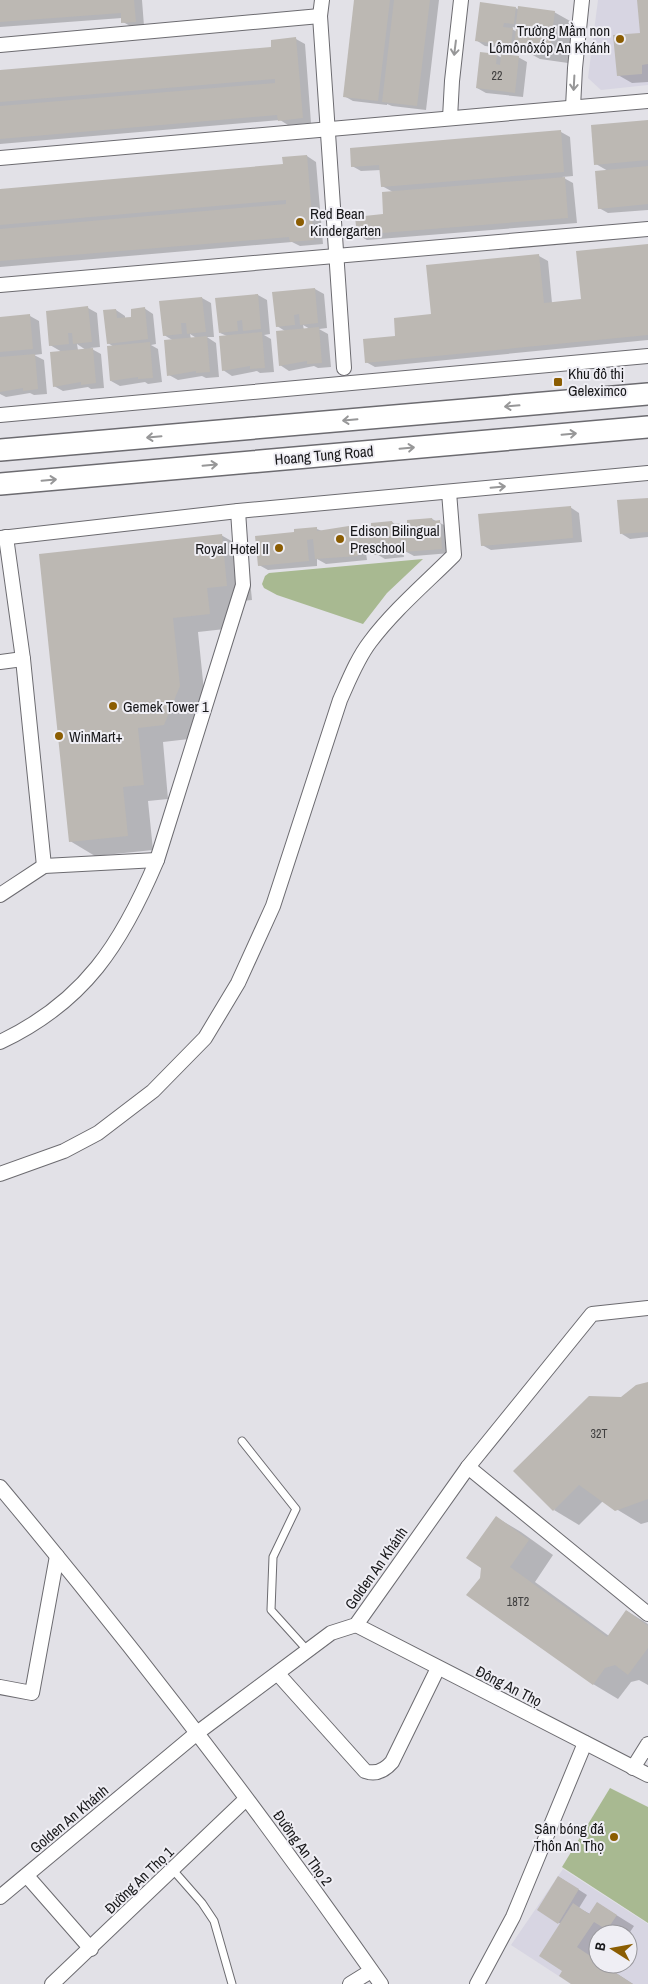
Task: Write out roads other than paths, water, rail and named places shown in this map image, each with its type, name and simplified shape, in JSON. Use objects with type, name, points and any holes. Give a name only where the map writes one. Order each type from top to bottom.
[{"type":"main road","points":[[0,450],[648,394]]},
{"type":"main road","name":"Hoang Tung Road","points":[[0,484],[648,426]]},
{"type":"street","points":[[322,0],[320,16],[344,368]]},
{"type":"street","points":[[450,118],[461,0]]},
{"type":"street","points":[[573,107],[582,0]]},
{"type":"street","points":[[0,45],[320,16]]},
{"type":"street","points":[[0,158],[648,100]]},
{"type":"street","points":[[0,286],[648,229]]},
{"type":"street","points":[[0,415],[648,356]]},
{"type":"street","points":[[44,866],[23,659],[3,538],[238,511],[648,473]]},
{"type":"street","points":[[0,1174],[64,1150],[98,1133],[153,1092],[181,1064],[209,1031],[238,983],[273,906],[340,700],[353,669],[369,642],[390,618],[454,555],[449,492]]},
{"type":"street","points":[[0,1042],[38,1020],[90,978],[109,953],[127,924],[157,860],[243,585],[238,511]]},
{"type":"street","points":[[0,662],[23,659]]},
{"type":"street","points":[[0,895],[44,866],[157,860]]},
{"type":"street","name":"Golden An Khánh","points":[[0,1897],[197,1733],[331,1634],[356,1625],[468,1467],[592,1314],[648,1308]]},
{"type":"street","points":[[468,1467],[648,1614]]},
{"type":"street","name":"Đường An Thọ 2","points":[[0,1487],[197,1733],[381,1984]]},
{"type":"street","points":[[0,1687],[32,1693],[57,1556]]},
{"type":"street","name":"Đông An Thọ","points":[[356,1625],[648,1776]]},
{"type":"street","points":[[278,1674],[365,1771],[372,1773],[387,1768],[392,1762],[438,1668]]},
{"type":"street","points":[[477,1984],[513,1917],[585,1743]]},
{"type":"street","points":[[634,1768],[648,1744]]},
{"type":"street","name":"Đường An Thọ 1","points":[[52,1984],[246,1799]]},
{"type":"street","points":[[27,1876],[91,1948]]},
{"type":"street","points":[[350,1984],[372,1970]]},
{"type":"lane","points":[[242,1441],[296,1509],[273,1558],[271,1610],[308,1652]]},
{"type":"lane","points":[[173,1870],[202,1903],[214,1921],[232,1984]]},
{"type":"place","name":"Trường Mầm non Lômônôxốp An Khánh","points":[[620,39]]},
{"type":"place","name":"Red Bean Kindergarten","points":[[300,222]]},
{"type":"place","name":"Khu đô thị Geleximco","points":[[558,382]]},
{"type":"place","name":"Edison Bilingual Preschool","points":[[340,539]]},
{"type":"place","name":"Royal Hotel II","points":[[279,548]]},
{"type":"place","name":"Gemek Tower 1","points":[[113,706]]},
{"type":"place","name":"WinMart+","points":[[59,736]]},
{"type":"place","name":"Sân bóng đá Thôn An Thọ","points":[[614,1837]]}]
